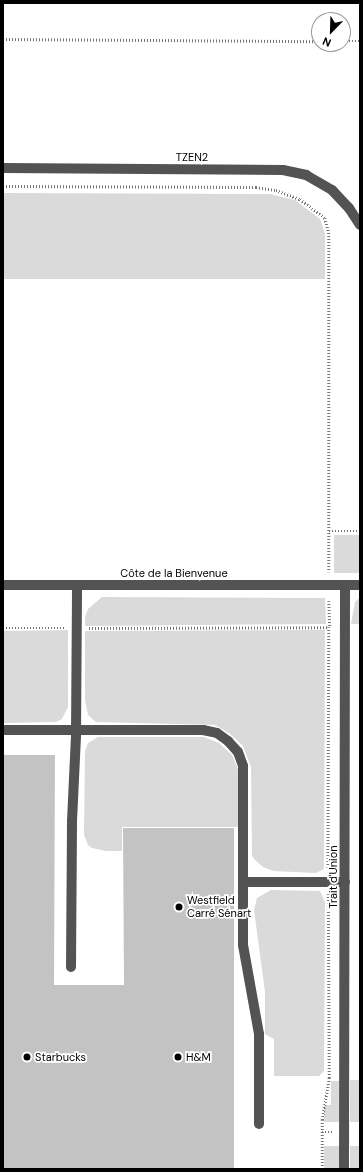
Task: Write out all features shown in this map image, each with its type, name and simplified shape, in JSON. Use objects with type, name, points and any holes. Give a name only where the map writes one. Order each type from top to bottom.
[{"type":"street","name":"TZEN2","points":[[3,168],[283,170],[306,175],[332,190],[349,208],[360,225]]},
{"type":"street","name":"Côte de la Bienvenue","points":[[3,585],[360,585]]},
{"type":"street","points":[[71,967],[72,821],[76,730],[77,585]]},
{"type":"street","name":"Trait d'Union","points":[[344,1169],[346,586]]},
{"type":"street","points":[[3,730],[203,730],[217,733],[228,741],[238,752],[243,766],[243,945],[259,1034],[259,1124]]},
{"type":"street","points":[[244,882],[345,882]]},
{"type":"path","points":[[3,39],[311,41]]},
{"type":"path","points":[[3,186],[256,187],[276,190],[300,198],[325,218],[329,233],[329,573]]},
{"type":"path","points":[[329,531],[360,531]]},
{"type":"path","points":[[3,628],[329,627],[329,1078],[322,1120],[322,1169]]},
{"type":"shaded area","points":[[3,193],[270,194],[295,200],[320,219],[325,234],[325,279],[3,279]]},
{"type":"shaded area","points":[[334,535],[360,535],[360,573],[334,573]]},
{"type":"shaded area","points":[[102,597],[325,598],[326,624],[85,626],[85,617],[88,609]]},
{"type":"shaded area","points":[[360,597],[360,624],[351,624],[355,602]]},
{"type":"shaded area","points":[[68,630],[68,707],[62,719],[56,722],[3,723],[3,631]]},
{"type":"shaded area","points":[[325,630],[324,869],[316,873],[273,871],[263,867],[252,856],[251,767],[243,746],[229,733],[215,725],[96,722],[88,715],[85,700],[85,631]]},
{"type":"shaded area","points":[[98,737],[204,737],[219,743],[232,755],[238,769],[238,827],[122,827],[122,851],[106,851],[92,848],[88,845],[84,835],[85,751],[88,743]]},
{"type":"shaded area","points":[[271,890],[320,891],[325,902],[324,1071],[319,1076],[274,1076],[274,1039],[265,1034],[265,992],[254,910],[257,898]]},
{"type":"shaded area","points":[[350,1080],[360,1080],[360,1122],[350,1122]]},
{"type":"shaded area","points":[[331,1081],[340,1081],[340,1122],[324,1122],[324,1105],[331,1105]]},
{"type":"shaded area","points":[[324,1146],[340,1146],[340,1169],[324,1169]]},
{"type":"shaded area","points":[[350,1146],[360,1146],[360,1169],[350,1169]]},
{"type":"building","name":"Westfield Carré Sénart","points":[[3,755],[55,755],[54,985],[124,985],[123,828],[234,828],[234,1169],[3,1169]]},
{"type":"place","name":"Westfield Carré Sénart","points":[[179,907]]},
{"type":"place","name":"Starbucks","points":[[27,1057]]},
{"type":"place","name":"H&M","points":[[178,1057]]}]
